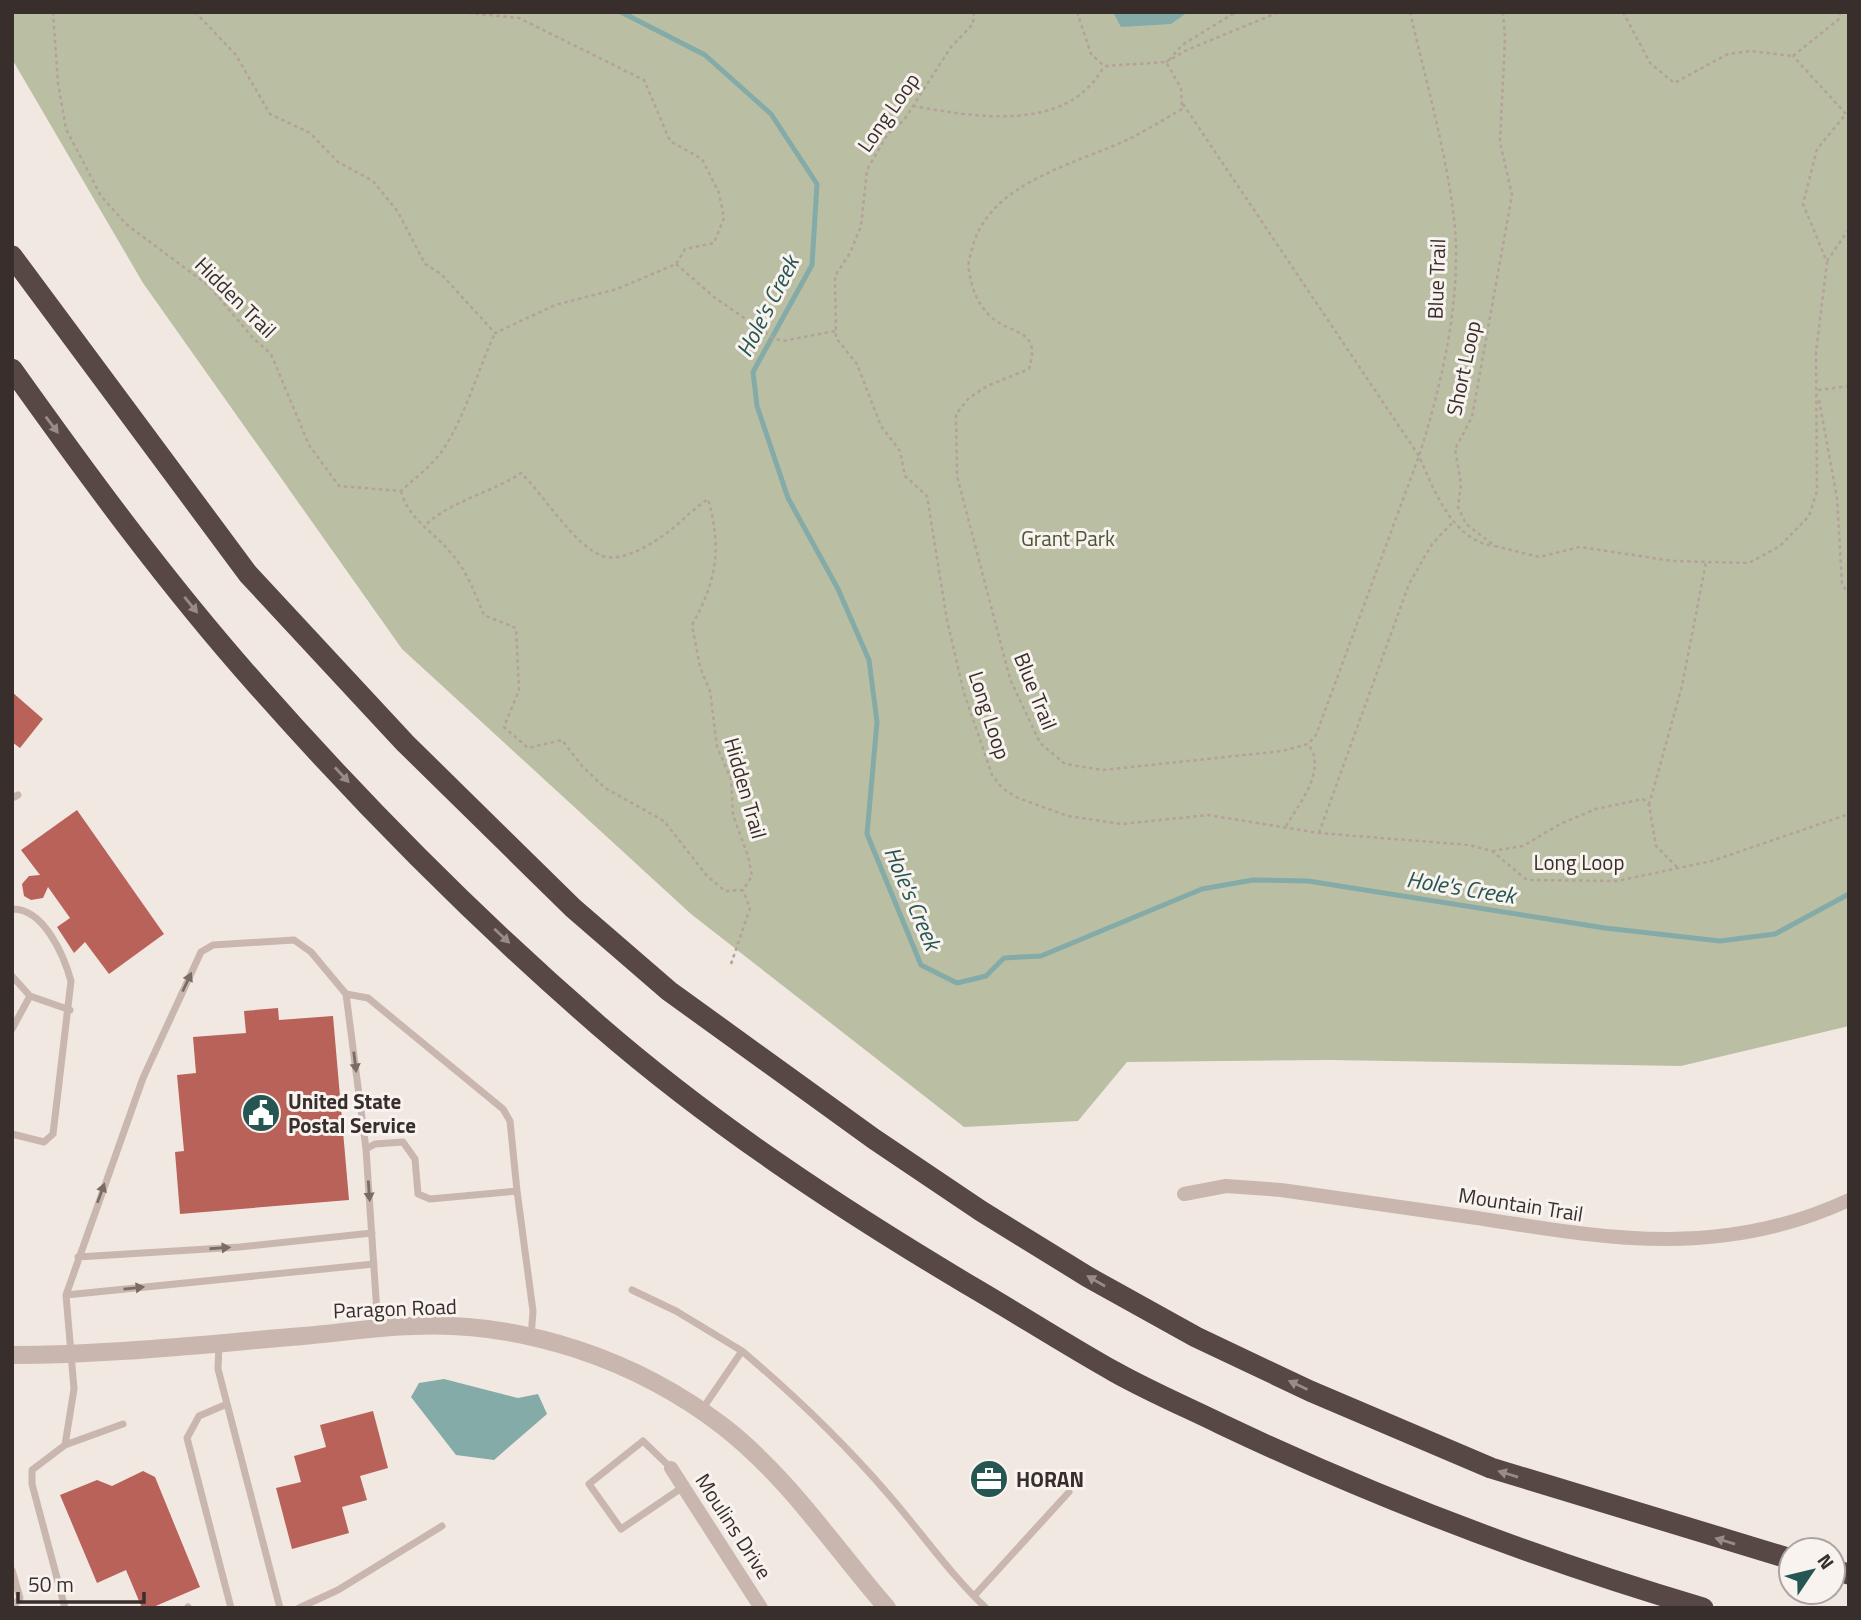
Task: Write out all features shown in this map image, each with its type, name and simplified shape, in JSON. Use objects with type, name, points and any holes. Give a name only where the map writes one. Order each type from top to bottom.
[{"type":"highway","points":[[12,256],[248,574],[415,752],[573,908],[669,991],[874,1139],[981,1211],[1088,1277],[1196,1337],[1310,1391],[1491,1468],[1777,1555]]},
{"type":"highway","points":[[12,369],[144,547],[255,683],[350,784],[489,924],[599,1026],[727,1129],[850,1215],[1118,1374],[1264,1444],[1427,1516],[1618,1583],[1703,1608]]},
{"type":"street","name":"Mountain Trail","points":[[1184,1194],[1226,1186],[1281,1190],[1642,1241],[1682,1240],[1768,1228],[1803,1219],[1849,1200]]},
{"type":"street","name":"Paragon Road","points":[[12,1356],[71,1356],[432,1326],[531,1336],[634,1371],[701,1411],[748,1447],[887,1608]]},
{"type":"street","name":"Moulins Drive","points":[[671,1468],[761,1608]]},
{"type":"lane","points":[[12,909],[31,914],[64,957],[71,981],[70,1010],[53,1134],[44,1142],[12,1134]]},
{"type":"lane","points":[[65,1445],[73,1410],[66,1295],[143,1078],[201,952],[213,944],[294,940],[312,952],[346,994],[366,1149],[378,1329]]},
{"type":"lane","points":[[12,976],[30,996],[70,1010]]},
{"type":"lane","points":[[346,994],[368,998],[503,1109],[510,1121],[533,1311],[531,1336]]},
{"type":"lane","points":[[12,1029],[30,996]]},
{"type":"lane","points":[[366,1149],[375,1144],[403,1142],[415,1159],[418,1194],[430,1199],[517,1191]]},
{"type":"lane","points":[[78,1257],[240,1247],[372,1233]]},
{"type":"lane","points":[[66,1295],[374,1264]]},
{"type":"lane","points":[[632,1290],[676,1311],[742,1351],[796,1397],[872,1477],[986,1608]]},
{"type":"lane","points":[[219,1343],[218,1369],[280,1608]]},
{"type":"lane","points":[[701,1411],[742,1351]]},
{"type":"lane","points":[[227,1404],[199,1416],[187,1438],[231,1608]]},
{"type":"lane","points":[[65,1608],[32,1484],[32,1470],[65,1445],[123,1424]]},
{"type":"lane","points":[[671,1468],[643,1441],[589,1484],[621,1529],[684,1487]]},
{"type":"lane","points":[[974,1596],[1069,1492]]},
{"type":"lane","points":[[299,1608],[338,1590],[442,1525]]},
{"type":"lane","points":[[12,1570],[20,1598],[12,1608]]},
{"type":"path","name":"Hidden Trail","points":[[53,12],[58,83],[66,129],[101,196],[125,224],[209,286],[253,338],[271,354],[309,445],[339,486],[401,491]]},
{"type":"path","points":[[195,12],[236,55],[270,114],[310,133],[338,162],[373,181],[398,212],[425,264],[441,274],[495,333]]},
{"type":"path","points":[[460,12],[520,18],[644,80],[670,141],[702,159],[719,193],[724,218],[714,243],[684,249],[676,264],[617,289],[555,305],[495,333],[443,449],[401,491],[405,507],[452,553],[470,582],[484,615],[516,628],[519,690],[504,727],[528,748],[562,740],[582,766],[605,789],[664,821],[707,876],[725,891],[743,890],[750,908],[731,964]]},
{"type":"path","name":"Long Loop","points":[[974,12],[973,24],[951,47],[904,120],[887,135],[867,170],[861,226],[850,253],[835,276],[836,338],[857,364],[881,426],[900,451],[905,476],[927,496],[947,621],[964,693],[992,775],[1002,788],[1018,798],[1068,816],[1122,824],[1208,816],[1319,833],[1469,845],[1493,851],[1527,880],[1617,881],[1712,861],[1849,814]]},
{"type":"path","points":[[1077,12],[1091,54],[1104,66],[1166,62],[1186,50],[1279,12]]},
{"type":"path","points":[[1166,62],[1182,45],[1236,12]]},
{"type":"path","name":"Blue Trail","points":[[1181,101],[1182,109],[1153,127],[1029,184],[998,206],[978,228],[968,266],[974,294],[989,316],[1029,339],[1034,352],[1029,369],[987,386],[969,398],[956,415],[957,476],[1010,679],[1040,743],[1065,764],[1103,770],[1282,751],[1308,744],[1321,723],[1419,456],[1432,415],[1454,310],[1453,212],[1410,12]]},
{"type":"path","name":"Short Loop","points":[[1503,12],[1505,38],[1500,142],[1511,195],[1472,417],[1455,449],[1461,484],[1458,507],[1466,524],[1495,546],[1539,557],[1580,547],[1672,561],[1749,564],[1780,546],[1808,516],[1817,491],[1818,390]]},
{"type":"path","points":[[1623,12],[1650,63],[1674,83],[1728,54],[1751,51],[1793,56],[1847,112],[1817,149],[1803,204],[1827,262]]},
{"type":"path","points":[[1793,56],[1839,19],[1840,12]]},
{"type":"path","points":[[1166,62],[1181,88],[1181,101],[1419,456],[1440,503],[1454,521],[1484,545],[1495,546]]},
{"type":"path","points":[[913,106],[977,117],[1039,113],[1082,96],[1104,66]]},
{"type":"path","points":[[1849,229],[1827,262],[1816,352],[1818,390],[1837,498],[1842,583],[1849,596]]},
{"type":"path","points":[[676,264],[714,297],[773,338],[783,341],[836,331]]},
{"type":"path","points":[[1818,390],[1849,386]]},
{"type":"path","name":"Hidden Trail","points":[[424,526],[449,506],[481,495],[521,473],[545,497],[578,541],[603,556],[620,555],[636,552],[659,539],[708,499],[718,532],[710,593],[692,625],[700,667],[710,691],[717,747],[731,779],[733,815],[748,856],[751,876],[743,890]]},
{"type":"path","points":[[1319,833],[1409,584],[1432,544],[1454,521]]},
{"type":"path","points":[[1678,868],[1656,846],[1649,805],[1682,686],[1706,562]]},
{"type":"path","points":[[1286,826],[1315,769],[1314,752],[1308,744]]},
{"type":"path","points":[[1493,851],[1523,846],[1560,824],[1596,809],[1643,799],[1649,805]]},
{"type":"green space","name":"Grant Park","points":[[12,12],[1849,12],[1849,1026],[1681,1066],[1330,1060],[1127,1062],[1078,1121],[964,1127],[691,914],[402,649],[143,283],[12,59]]},
{"type":"water","points":[[1113,12],[1188,12],[1171,24],[1121,27]]},
{"type":"water","points":[[444,1379],[518,1398],[538,1394],[547,1414],[494,1460],[456,1455],[411,1397],[419,1383]]},
{"type":"building","points":[[12,692],[43,719],[20,748],[12,742]]},
{"type":"building","points":[[77,810],[164,934],[109,974],[85,942],[74,953],[57,927],[70,918],[48,887],[43,898],[31,900],[24,896],[22,884],[29,876],[40,875],[21,850]]},
{"type":"building","name":"United State Postal Service","points":[[278,1008],[279,1020],[333,1016],[349,1200],[180,1214],[175,1152],[184,1151],[177,1075],[196,1073],[193,1037],[246,1033],[244,1011]]},
{"type":"building","points":[[373,1411],[388,1468],[360,1476],[367,1500],[342,1507],[349,1533],[292,1549],[276,1488],[301,1482],[294,1456],[326,1447],[320,1425]]},
{"type":"building","points":[[143,1471],[155,1477],[200,1587],[151,1608],[142,1608],[126,1570],[97,1583],[60,1495],[97,1480],[112,1486]]},
{"type":"waterway","name":"Hole's Creek","points":[[621,12],[705,55],[771,114],[817,184],[812,265],[753,372],[757,406],[788,498],[838,589],[869,660],[877,722],[867,834],[921,965],[957,983],[986,976],[1004,958],[1041,956],[1202,889],[1253,880],[1308,881],[1605,928],[1720,941],[1775,934],[1849,894]]},
{"type":"place","name":"United State Postal Service","points":[[261,1113]]},
{"type":"place","name":"HORAN","points":[[989,1479]]}]
